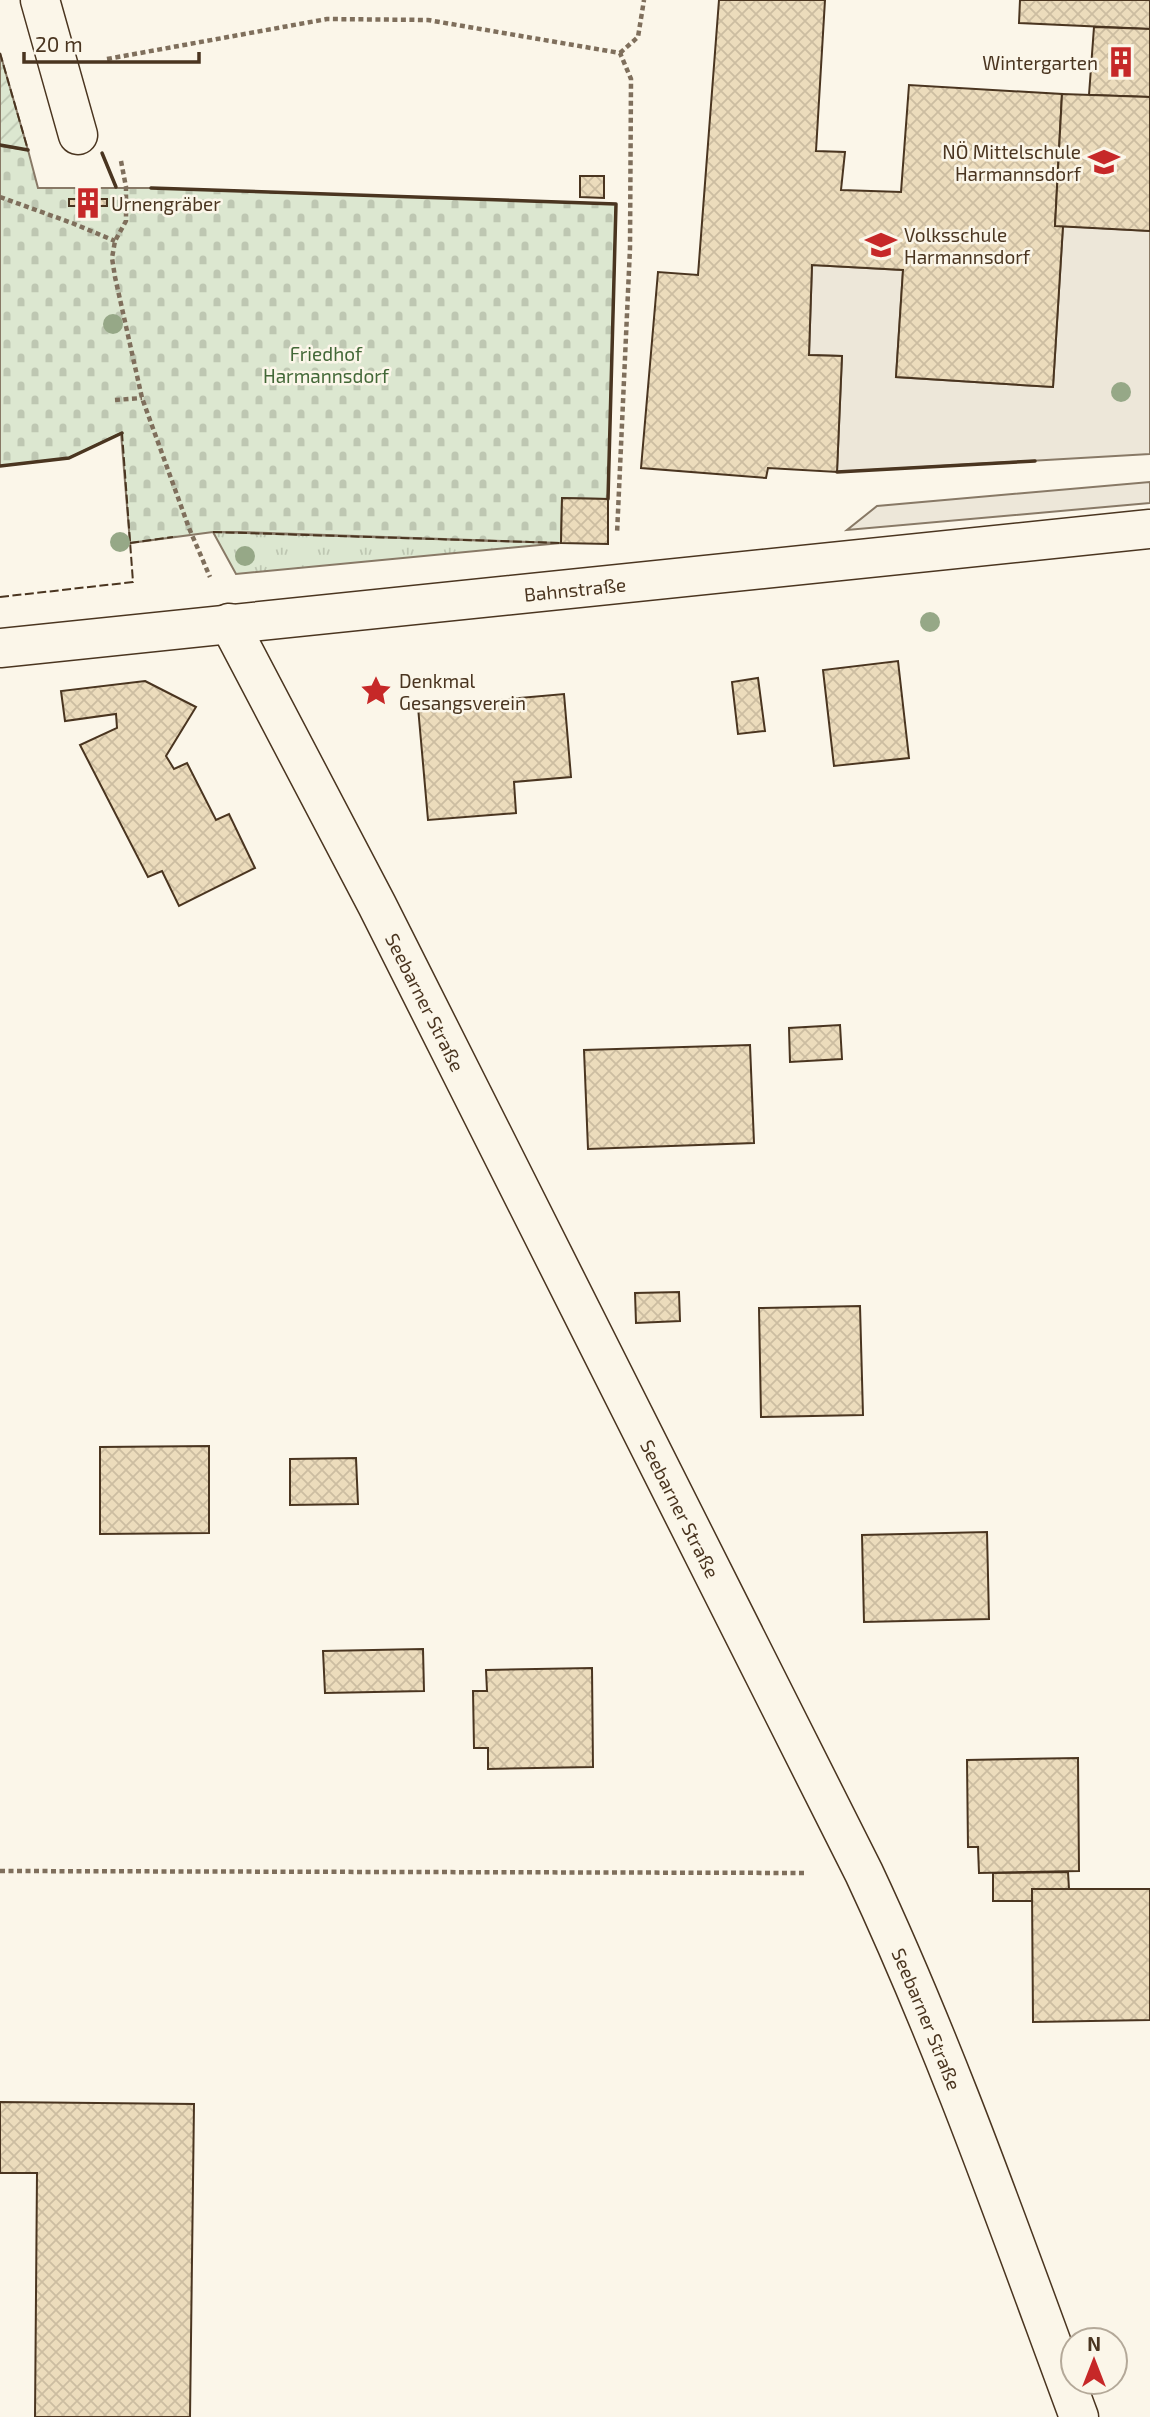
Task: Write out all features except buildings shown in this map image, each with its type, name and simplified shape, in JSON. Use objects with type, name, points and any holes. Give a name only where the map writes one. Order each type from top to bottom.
[{"type":"street","points":[[40,0],[78,135]]},
{"type":"street","name":"Bahnstraße","points":[[0,648],[1150,528]]},
{"type":"street","name":"Seebarner Straße","points":[[229,624],[383,917],[864,1873],[906,1963],[965,2108],[1079,2417]]},
{"type":"path","points":[[620,53],[638,37],[644,0]]},
{"type":"path","points":[[58,68],[327,19],[428,20],[620,53]]},
{"type":"path","points":[[617,548],[630,248],[631,79],[620,53]]},
{"type":"path","points":[[78,135],[104,140],[120,155],[126,187],[126,221],[115,241],[112,258],[142,398],[189,528],[229,624]]},
{"type":"path","points":[[0,197],[115,241]]},
{"type":"path","points":[[115,400],[142,398]]},
{"type":"path","points":[[0,1871],[864,1873]]},
{"type":"green space","points":[[0,53],[28,150],[0,146]]},
{"type":"green space","name":"Friedhof Harmannsdorf","points":[[0,145],[28,150],[38,188],[152,188],[616,204],[608,499],[562,498],[561,543],[213,532],[130,543],[121,433],[69,458],[0,466]]},
{"type":"green space","points":[[213,532],[561,543],[236,574]]},
{"type":"shaded area","points":[[1063,226],[1150,231],[1150,454],[837,472],[842,356],[809,355],[812,265],[903,270],[896,377],[1053,387]]},
{"type":"shaded area","points":[[1150,482],[1150,503],[847,530],[877,506]]},
{"type":"fence","points":[[0,53],[28,150]]},
{"type":"fence","points":[[0,597],[133,582],[122,433]]},
{"type":"fence","points":[[213,532],[561,543]]},
{"type":"fence","points":[[130,543],[173,537]]},
{"type":"wall","points":[[0,145],[28,150]]},
{"type":"wall","points":[[102,153],[116,187]]},
{"type":"wall","points":[[151,188],[616,204],[608,499]]},
{"type":"wall","points":[[0,466],[69,458],[122,433]]},
{"type":"wall","points":[[837,472],[1035,461]]},
{"type":"place","name":"Wintergarten","points":[[1121,62]]},
{"type":"place","name":"NÖ Mittelschule Harmannsdorf","points":[[1104,162]]},
{"type":"place","name":"Urnengräber","points":[[88,203]]},
{"type":"place","name":"Volksschule Harmannsdorf","points":[[881,245]]},
{"type":"place","name":"Denkmal Gesangsverein","points":[[376,691]]}]
